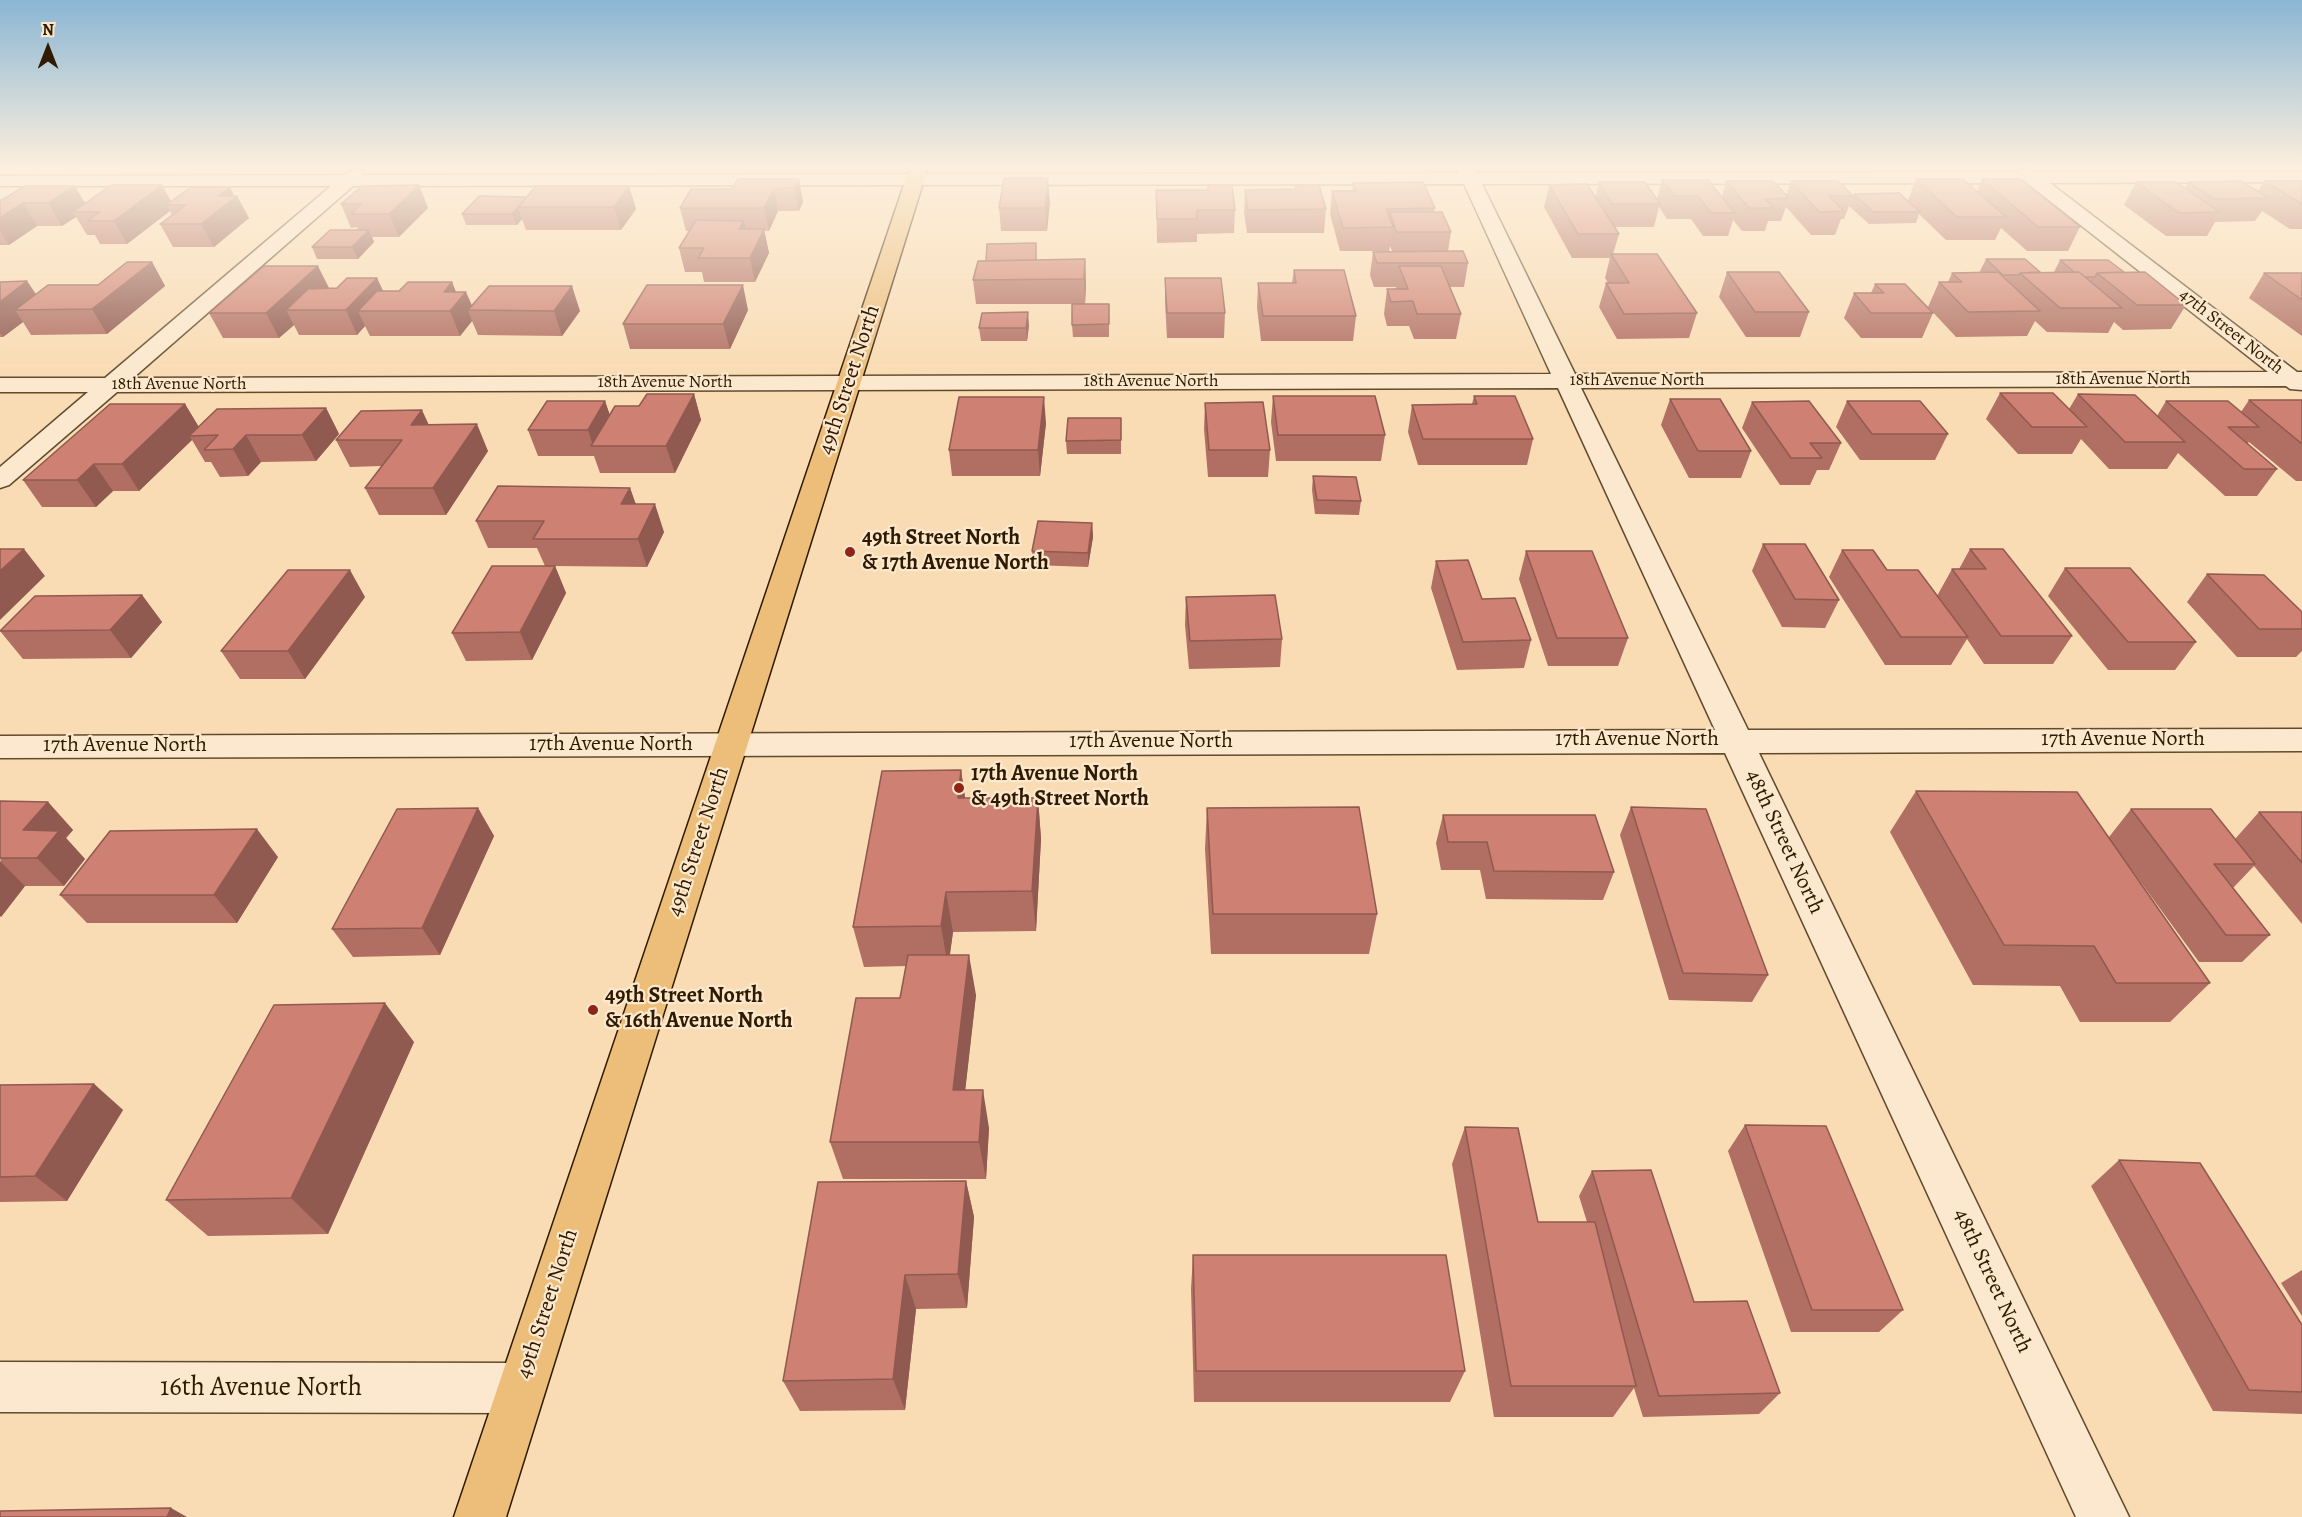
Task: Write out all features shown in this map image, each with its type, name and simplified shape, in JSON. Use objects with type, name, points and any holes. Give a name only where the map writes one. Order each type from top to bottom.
[{"type":"main road","name":"49th Street North","points":[[480,1517],[896,238]]},
{"type":"street","points":[[0,480],[283,238]]},
{"type":"street","name":"48th Street North","points":[[1499,238],[2103,1517]]},
{"type":"street","name":"47th Street North","points":[[2111,238],[2299,382]]},
{"type":"street","name":"18th Avenue North","points":[[0,385],[1566,381],[2299,382]]},
{"type":"street","name":"17th Avenue North","points":[[0,747],[2302,740]]},
{"type":"street","name":"16th Avenue North","points":[[0,1387],[521,1388]]},
{"type":"building","points":[[322,238],[361,238],[352,247],[312,247]]},
{"type":"building","points":[[685,238],[760,238],[750,258],[698,258],[704,248],[679,248]]},
{"type":"building","points":[[1036,243],[1036,260],[986,261],[987,244]]},
{"type":"building","points":[[1463,251],[1468,263],[1377,263],[1373,252]]},
{"type":"building","points":[[1611,254],[1657,254],[1697,313],[1624,314],[1606,283],[1629,283]]},
{"type":"building","points":[[1085,259],[1084,279],[973,280],[978,261]]},
{"type":"building","points":[[1986,259],[2025,259],[2040,272],[2003,275]]},
{"type":"building","points":[[2060,260],[2108,260],[2124,272],[2097,273],[2095,277],[2085,277],[2079,272],[2074,272]]},
{"type":"building","points":[[127,262],[152,262],[92,309],[15,310],[48,285],[98,285]]},
{"type":"building","points":[[264,266],[318,266],[266,313],[209,313]]},
{"type":"building","points":[[1399,266],[1441,266],[1461,314],[1417,314],[1413,301],[1391,302],[1387,289],[1408,289]]},
{"type":"building","points":[[1294,270],[1344,270],[1356,316],[1263,316],[1258,283],[1296,283]]},
{"type":"building","points":[[1727,272],[1779,272],[1809,312],[1755,312]]},
{"type":"building","points":[[1998,272],[2040,311],[1968,312],[1939,282],[1962,282],[1952,273]]},
{"type":"building","points":[[2079,272],[2122,308],[2060,308],[2020,273]]},
{"type":"building","points":[[2145,272],[2186,305],[2137,305],[2097,273]]},
{"type":"building","points":[[2264,273],[2302,273],[2302,300]]},
{"type":"building","points":[[347,278],[377,278],[346,310],[286,310],[308,289],[337,288]]},
{"type":"building","points":[[1165,278],[1221,278],[1225,313],[1167,313]]},
{"type":"building","points":[[27,281],[0,302],[0,282]]},
{"type":"building","points":[[408,282],[452,282],[444,292],[466,292],[450,311],[358,311],[377,291],[399,291]]},
{"type":"building","points":[[1875,284],[1905,284],[1933,313],[1871,313],[1854,293],[1884,293]]},
{"type":"building","points":[[647,285],[743,285],[723,324],[623,324]]},
{"type":"building","points":[[489,286],[572,286],[554,311],[468,310]]},
{"type":"building","points":[[1072,304],[1109,304],[1109,324],[1072,325]]},
{"type":"building","points":[[1028,312],[1026,328],[979,328],[982,313]]},
{"type":"building","points":[[2000,393],[2053,393],[2087,427],[2032,427]]},
{"type":"building","points":[[647,394],[694,394],[666,446],[591,446],[615,406],[639,406]]},
{"type":"building","points":[[2078,394],[2135,395],[2185,442],[2125,442]]},
{"type":"building","points":[[1273,396],[1375,396],[1385,435],[1278,435]]},
{"type":"building","points":[[1474,396],[1515,396],[1533,439],[1423,439],[1412,405],[1477,404]]},
{"type":"building","points":[[959,397],[1044,397],[1038,450],[949,450]]},
{"type":"building","points":[[1670,399],[1720,399],[1751,451],[1698,451]]},
{"type":"building","points":[[2249,400],[2302,400],[2302,444]]},
{"type":"building","points":[[547,401],[605,401],[588,430],[528,430]]},
{"type":"building","points":[[1809,401],[1841,443],[1810,443],[1822,458],[1791,458],[1752,402]]},
{"type":"building","points":[[1847,401],[1920,401],[1948,434],[1872,434]]},
{"type":"building","points":[[2166,401],[2228,401],[2259,427],[2228,427],[2277,469],[2244,469]]},
{"type":"building","points":[[1263,402],[1270,450],[1209,450],[1205,403]]},
{"type":"building","points":[[110,404],[185,404],[122,464],[94,464],[77,480],[23,480]]},
{"type":"building","points":[[326,408],[302,435],[246,435],[233,449],[204,450],[218,435],[189,436],[217,409]]},
{"type":"building","points":[[422,410],[411,425],[477,424],[433,488],[365,488],[402,440],[336,440],[361,411]]},
{"type":"building","points":[[1068,418],[1121,418],[1121,440],[1066,441]]},
{"type":"building","points":[[1313,476],[1356,477],[1361,501],[1317,500]]},
{"type":"building","points":[[498,486],[630,488],[621,504],[655,504],[638,539],[533,539],[544,521],[476,521]]},
{"type":"building","points":[[1038,521],[1092,523],[1088,553],[1032,551]]},
{"type":"building","points":[[1763,544],[1805,544],[1839,600],[1795,599]]},
{"type":"building","points":[[0,549],[24,549],[0,571]]},
{"type":"building","points":[[1970,549],[2003,549],[2072,636],[2001,636],[1952,569],[1986,569]]},
{"type":"building","points":[[1842,550],[1873,550],[1887,570],[1918,570],[1968,637],[1901,637]]},
{"type":"building","points":[[1526,551],[1592,551],[1628,638],[1557,638]]},
{"type":"building","points":[[1468,560],[1482,599],[1515,598],[1531,640],[1463,642],[1436,561]]},
{"type":"building","points":[[492,566],[555,566],[520,632],[452,633]]},
{"type":"building","points":[[2065,568],[2130,568],[2196,642],[2128,642]]},
{"type":"building","points":[[288,570],[350,570],[288,651],[221,651]]},
{"type":"building","points":[[2207,574],[2264,575],[2302,612],[2302,629],[2259,629]]},
{"type":"building","points":[[142,595],[110,630],[0,631],[35,596]]},
{"type":"building","points":[[1275,595],[1282,639],[1190,641],[1186,597]]},
{"type":"building","points":[[961,770],[958,798],[1038,798],[1032,891],[946,892],[941,926],[853,927],[882,771]]},
{"type":"building","points":[[1916,791],[2077,792],[2210,983],[2116,983],[2094,946],[2004,945]]},
{"type":"building","points":[[0,801],[48,802],[23,830],[59,831],[37,858],[0,858]]},
{"type":"building","points":[[1359,807],[1377,914],[1213,914],[1207,808]]},
{"type":"building","points":[[1631,807],[1706,809],[1768,975],[1683,973]]},
{"type":"building","points":[[478,808],[422,928],[332,929],[397,809]]},
{"type":"building","points":[[2131,809],[2211,809],[2255,864],[2214,864],[2270,935],[2226,935]]},
{"type":"building","points":[[2259,812],[2302,812],[2302,863]]},
{"type":"building","points":[[1443,815],[1595,815],[1614,872],[1494,871],[1487,842],[1448,842]]},
{"type":"building","points":[[257,829],[214,895],[60,895],[110,831]]},
{"type":"building","points":[[908,955],[969,955],[953,1090],[983,1090],[979,1142],[830,1142],[856,998],[900,998]]},
{"type":"building","points":[[385,1003],[291,1198],[166,1200],[274,1005]]},
{"type":"building","points":[[94,1084],[35,1176],[0,1177],[0,1085]]},
{"type":"building","points":[[1745,1125],[1826,1126],[1903,1310],[1812,1310]]},
{"type":"building","points":[[1465,1127],[1518,1128],[1538,1222],[1595,1222],[1636,1386],[1511,1386]]},
{"type":"building","points":[[2119,1160],[2200,1163],[2302,1325],[2302,1392],[2249,1390]]},
{"type":"building","points":[[1651,1170],[1694,1302],[1747,1301],[1780,1393],[1659,1396],[1592,1171]]},
{"type":"building","points":[[966,1181],[958,1274],[905,1275],[893,1379],[783,1381],[818,1182]]},
{"type":"building","points":[[1193,1255],[1446,1255],[1465,1371],[1196,1371]]},
{"type":"building","points":[[171,1508],[167,1517],[0,1517],[0,1511]]},
{"type":"place","name":"49th Street North & 17th Avenue North","points":[[850,552]]},
{"type":"place","name":"17th Avenue North & 49th Street North","points":[[959,788]]},
{"type":"place","name":"49th Street North & 16th Avenue North","points":[[593,1010]]}]
